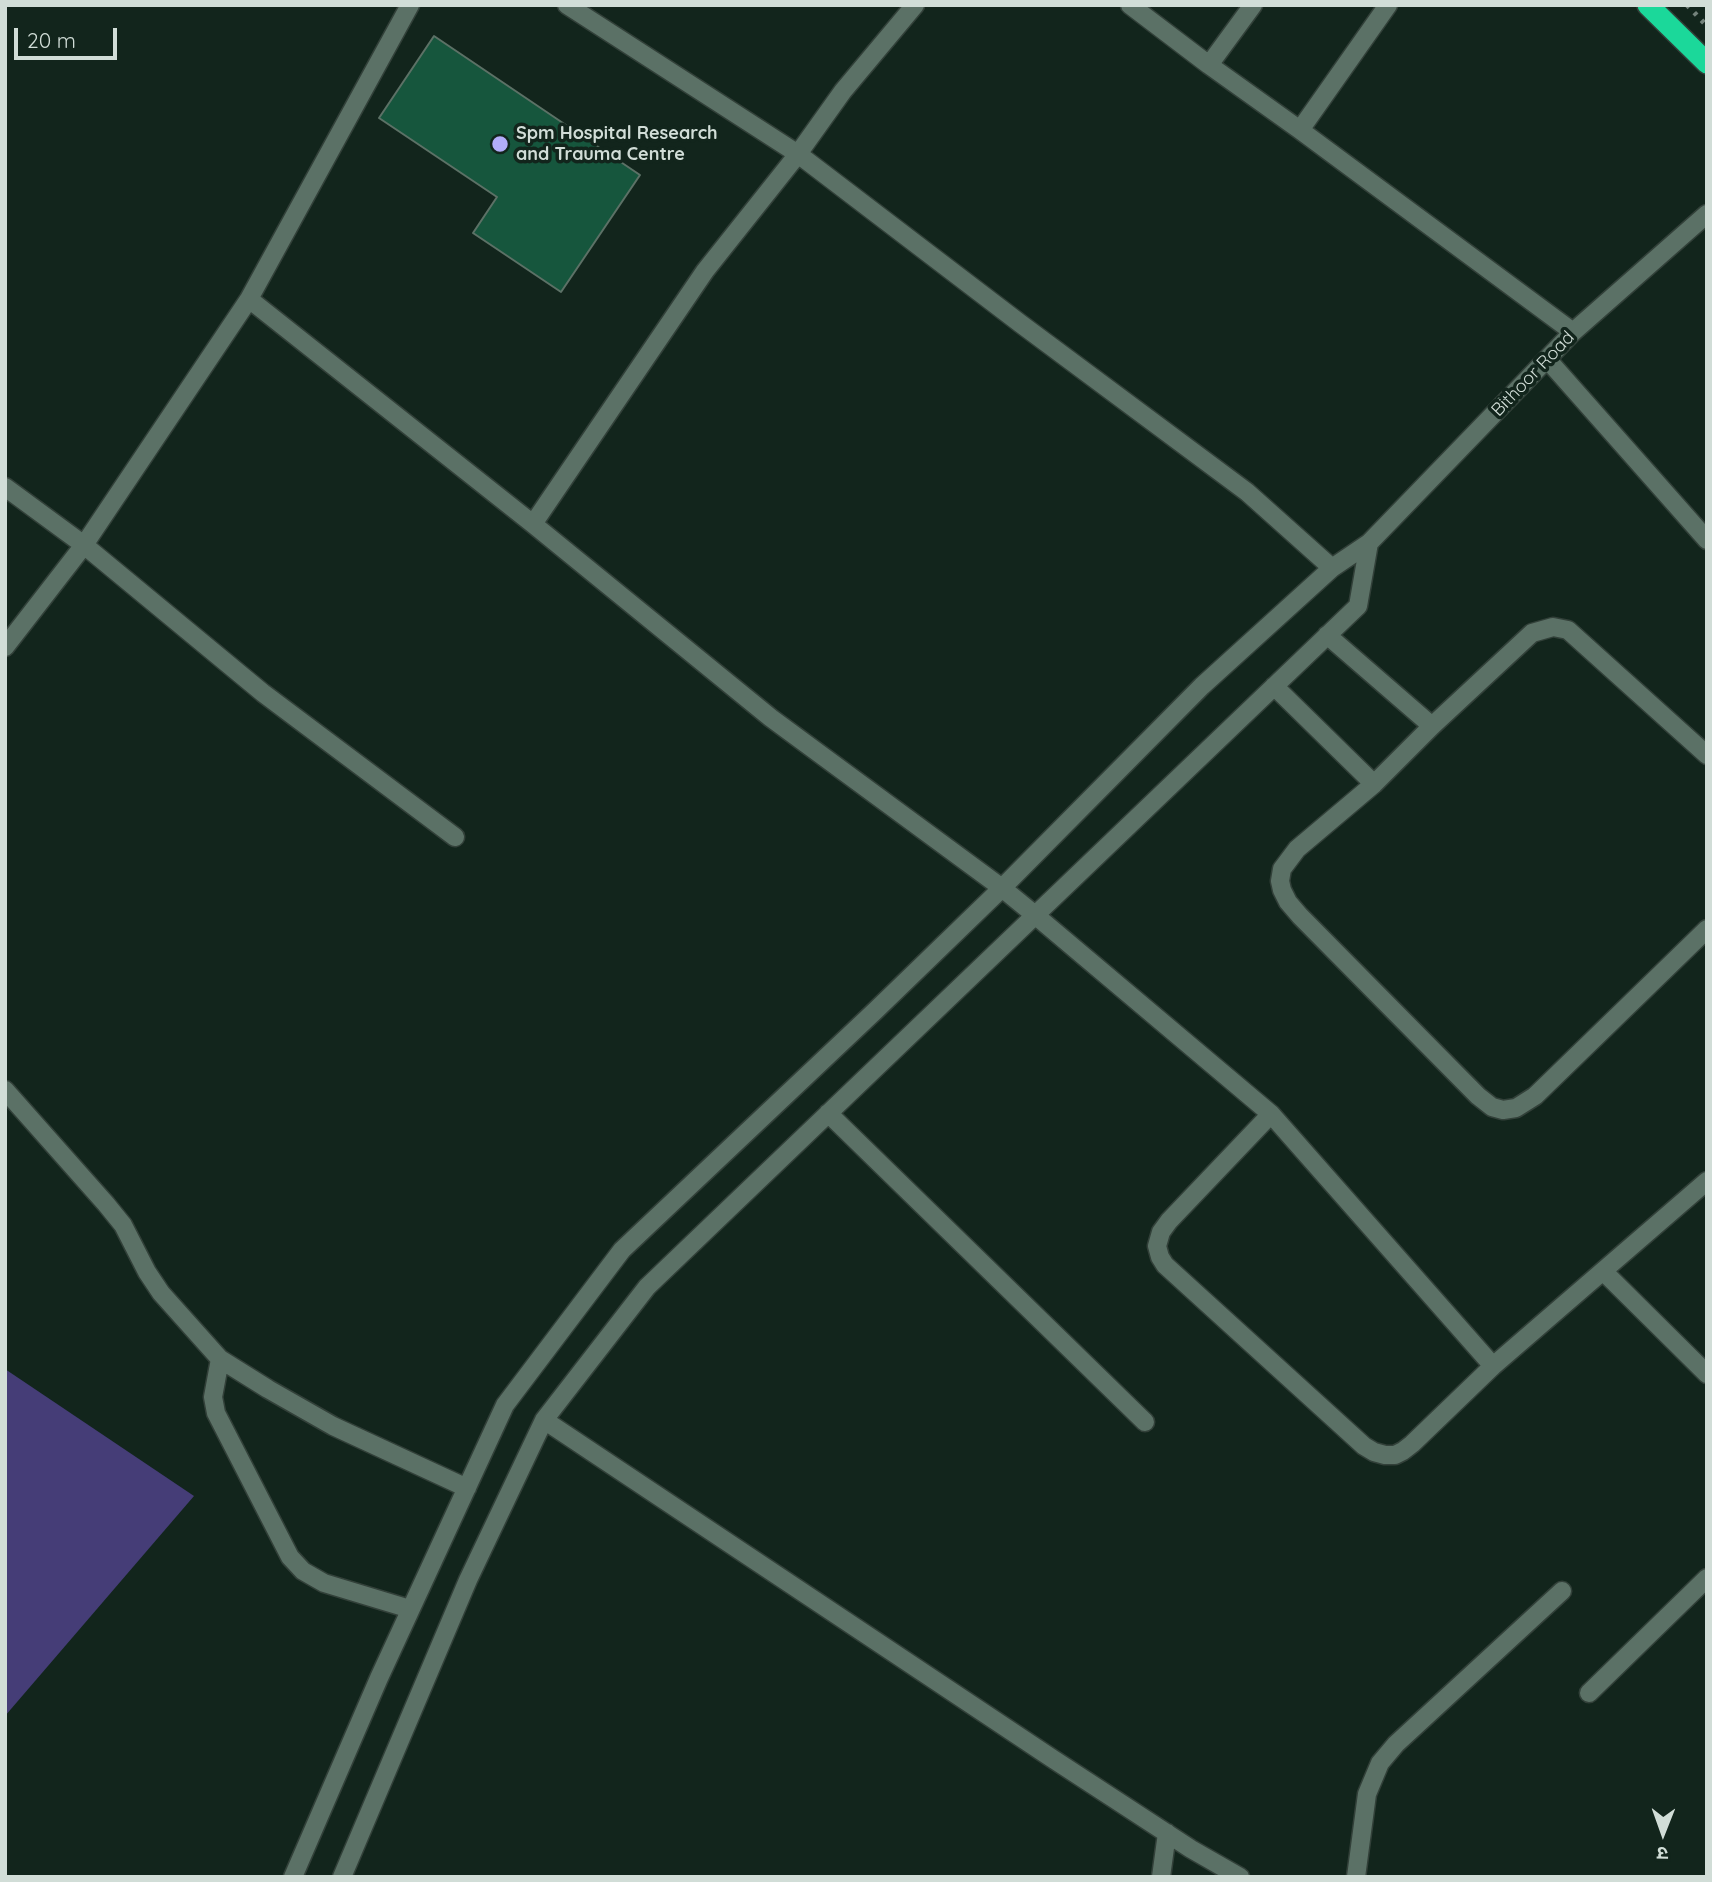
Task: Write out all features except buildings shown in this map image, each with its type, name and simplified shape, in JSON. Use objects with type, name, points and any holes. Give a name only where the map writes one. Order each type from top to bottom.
[{"type":"highway","points":[[1648,5],[1707,63]]},
{"type":"street","points":[[5,647],[84,545],[249,299],[410,5]]},
{"type":"street","points":[[567,5],[797,154],[1247,492],[1332,568]]},
{"type":"street","points":[[533,524],[705,271],[843,91],[915,5]]},
{"type":"street","points":[[1130,5],[1573,332]]},
{"type":"street","points":[[1209,65],[1253,5]]},
{"type":"street","points":[[1300,130],[1388,5]]},
{"type":"street","name":"Bithoor Road","points":[[293,1877],[379,1678],[505,1405],[622,1250],[1002,888],[1202,686],[1332,568],[1369,544],[1573,332],[1707,214]]},
{"type":"street","points":[[249,299],[533,524],[771,718],[1002,888],[1270,1114],[1493,1366]]},
{"type":"street","points":[[1547,359],[1707,540]]},
{"type":"street","points":[[5,487],[84,545],[263,693],[455,837]]},
{"type":"street","points":[[342,1877],[468,1580],[544,1420],[647,1287],[1358,606],[1369,544]]},
{"type":"street","points":[[1707,755],[1568,630],[1553,627],[1532,633],[1374,783],[1297,849],[1282,869],[1280,881],[1288,902],[1300,916],[1478,1096],[1492,1107],[1503,1110],[1516,1108],[1535,1096],[1707,929]]},
{"type":"street","points":[[1327,635],[1432,726]]},
{"type":"street","points":[[1274,686],[1374,783]]},
{"type":"street","points":[[5,1090],[123,1225],[161,1293],[220,1359],[333,1426],[467,1488]]},
{"type":"street","points":[[828,1114],[1145,1422]]},
{"type":"street","points":[[1270,1114],[1169,1221],[1161,1232],[1157,1246],[1160,1257],[1165,1265],[1364,1446],[1385,1455],[1395,1455],[1403,1451],[1493,1366],[1707,1181]]},
{"type":"street","points":[[1603,1271],[1707,1374]]},
{"type":"street","points":[[220,1359],[213,1397],[216,1413],[290,1557],[303,1571],[324,1583],[410,1609]]},
{"type":"street","points":[[544,1420],[1167,1833],[1240,1877]]},
{"type":"street","points":[[1589,1693],[1707,1578]]},
{"type":"street","points":[[1356,1877],[1367,1794],[1380,1763],[1396,1744],[1562,1591]]},
{"type":"street","points":[[1161,1877],[1167,1833]]},
{"type":"shaded area","points":[[5,1369],[194,1496],[5,1716]]},
{"type":"railway","points":[[1687,5],[1707,26]]},
{"type":"place","name":"Spm Hospital Research and Trauma Centre","points":[[500,144]]}]
